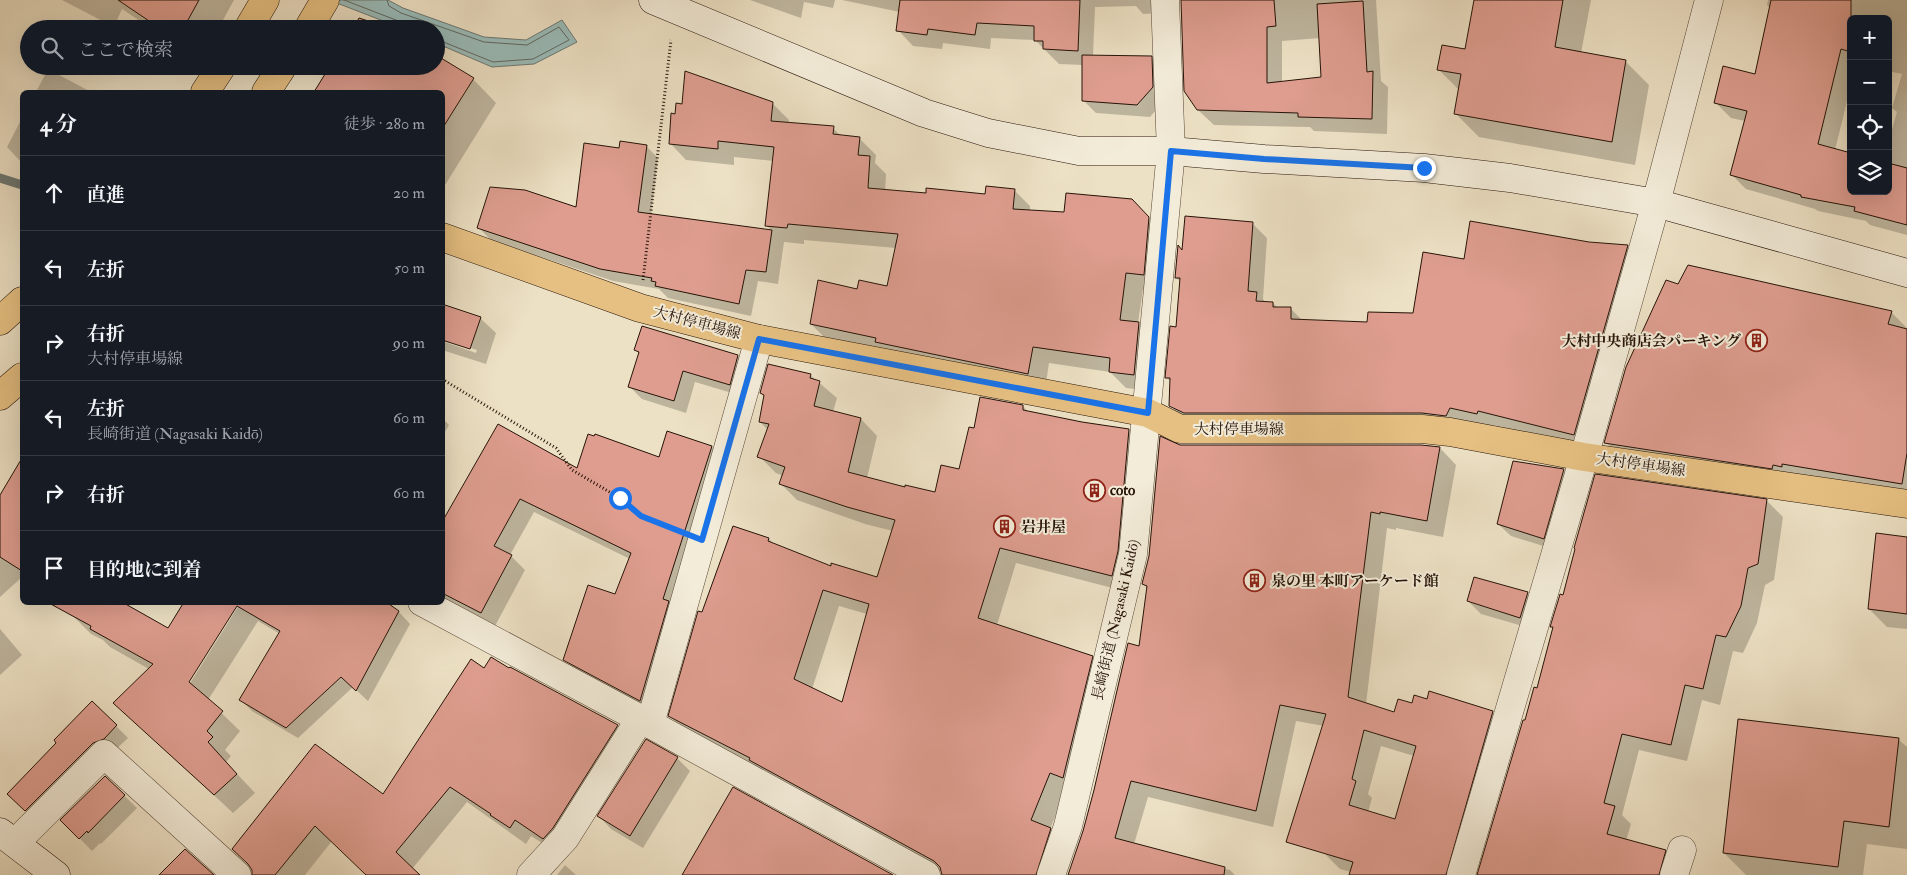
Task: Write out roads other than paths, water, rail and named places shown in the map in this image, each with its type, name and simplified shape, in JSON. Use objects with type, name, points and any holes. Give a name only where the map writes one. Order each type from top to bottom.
[{"type":"main road","points":[[253,20],[265,0]]},
{"type":"main road","points":[[313,20],[325,0]]},
{"type":"main road","points":[[206,90],[216,75]]},
{"type":"main road","points":[[267,90],[277,75]]},
{"type":"main road","name":"大村停車場線","points":[[445,238],[640,308],[759,339],[1148,413],[1180,429],[1422,429],[1450,432],[1584,457],[1907,504]]},
{"type":"main road","points":[[0,321],[20,303]]},
{"type":"street","name":"長崎街道 (Nagasaki Kaidō)","points":[[1051,875],[1068,826],[1133,554],[1148,413],[1171,151],[1165,0]]},
{"type":"street","points":[[1461,875],[1584,457],[1656,203],[1709,0]]},
{"type":"street","points":[[664,3],[924,113],[988,133],[1079,150],[1171,151],[1264,159],[1424,168],[1510,178],[1656,203],[1907,273]]},
{"type":"street","points":[[531,875],[565,838],[645,721],[702,540],[759,339]]},
{"type":"street","points":[[428,605],[645,721],[926,875]]},
{"type":"street","points":[[56,875],[8,838],[104,754],[237,875]]},
{"type":"water","points":[[329,0],[388,0],[403,8],[437,20],[381,20]]},
{"type":"water","points":[[562,20],[577,42],[534,64],[492,67],[445,47],[445,23],[484,37],[526,40]]},
{"type":"waterway","points":[[0,178],[20,184]]},
{"type":"place","name":"大村中央商店会パーキング","points":[[1757,341]]},
{"type":"place","name":"coto","points":[[1094,490]]},
{"type":"place","name":"岩井屋","points":[[1005,527]]},
{"type":"place","name":"泉の里 本町アーケード館","points":[[1255,581]]}]
